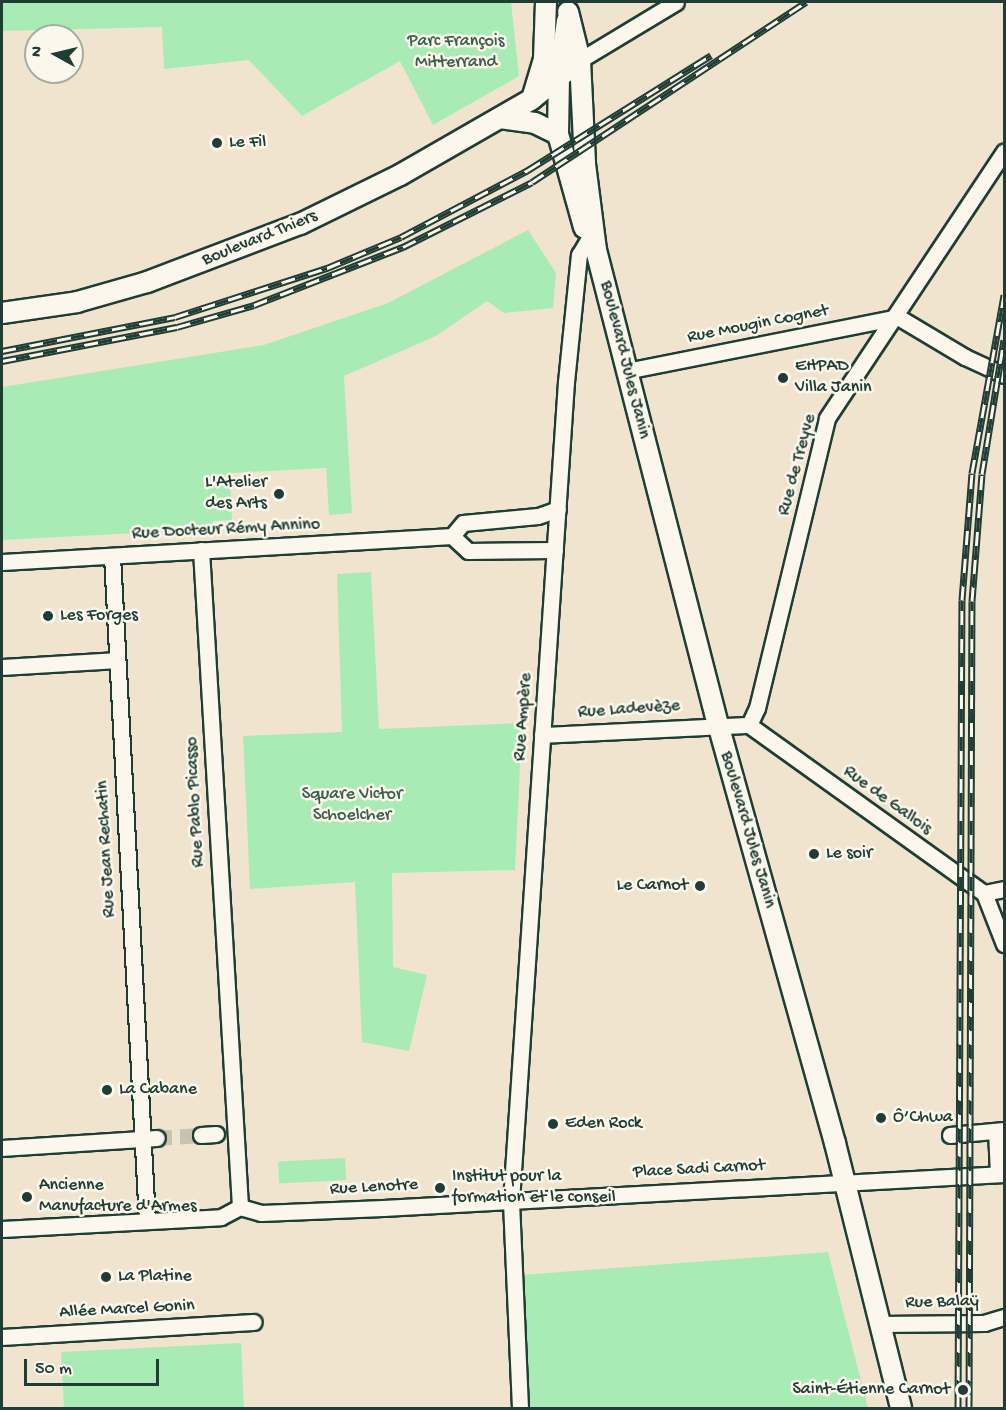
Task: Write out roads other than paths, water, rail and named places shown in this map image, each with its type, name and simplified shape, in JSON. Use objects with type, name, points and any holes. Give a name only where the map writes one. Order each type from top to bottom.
[{"type":"main road","points":[[546,2],[544,59],[532,99],[558,102]]},
{"type":"main road","name":"Boulevard Jules Janin","points":[[569,7],[580,60],[592,245]]},
{"type":"main road","name":"Boulevard Jules Janin","points":[[569,7],[559,77],[558,134],[592,245],[626,371],[718,724],[844,1182],[901,1408]]},
{"type":"main road","name":"Boulevard Thiers","points":[[2,313],[77,302],[147,282],[253,243],[350,201],[532,99],[580,60]]},
{"type":"main road","name":"Boulevard Jules Janin","points":[[558,102],[571,115],[585,164]]},
{"type":"main road","points":[[500,118],[535,123],[558,134]]},
{"type":"street","points":[[580,60],[676,2]]},
{"type":"street","name":"Rue de Treyve","points":[[749,725],[757,708],[827,418],[898,317],[1005,152]]},
{"type":"street","name":"Rue Ampère","points":[[511,1201],[574,284],[579,255],[592,245]]},
{"type":"street","points":[[898,317],[965,357],[1005,375]]},
{"type":"street","name":"Rue Mougin Cognet","points":[[626,371],[898,317]]},
{"type":"street","name":"Rue Docteur Rémy Annino","points":[[2,562],[452,536],[463,523],[538,516],[558,509]]},
{"type":"street","points":[[452,536],[468,550],[555,550]]},
{"type":"street","name":"Rue Pablo Picasso","points":[[201,550],[240,1207]]},
{"type":"street","name":"Rue Jean Rechatin","points":[[112,556],[116,660],[150,1139],[147,1221]]},
{"type":"street","points":[[2,667],[116,660]]},
{"type":"street","points":[[718,724],[749,725]]},
{"type":"street","name":"Rue Ladevèze","points":[[542,735],[718,724]]},
{"type":"street","name":"Rue de Gallois","points":[[749,725],[984,893]]},
{"type":"street","points":[[1005,889],[984,893],[1005,944]]},
{"type":"street","points":[[950,1135],[1000,1131],[1001,1174]]},
{"type":"street","points":[[2,1148],[150,1139]]},
{"type":"street","name":"Place Sadi Carnot","points":[[511,1201],[1001,1174]]},
{"type":"street","points":[[511,1201],[520,1408]]},
{"type":"street","name":"Rue Lenotre","points":[[240,1207],[261,1213],[511,1201]]},
{"type":"street","points":[[2,1229],[221,1217],[240,1207]]},
{"type":"street","name":"Rue Balaÿ","points":[[879,1324],[984,1323],[1005,1317]]},
{"type":"street","name":"Allée Marcel Gonin","points":[[2,1337],[254,1322]]},
{"type":"tunnel","points":[[157,1138],[201,1135]]},
{"type":"railway","points":[[2,361],[177,327],[254,305],[403,247],[532,182],[806,2]]},
{"type":"railway","points":[[2,351],[175,317],[327,268],[401,237],[528,170],[711,55]]},
{"type":"railway","points":[[958,1408],[962,600],[972,473],[1004,295]]},
{"type":"railway","points":[[969,1408],[972,601],[982,474],[1004,340]]},
{"type":"place","name":"Le Fil","points":[[217,143]]},
{"type":"place","name":"EHPAD Villa Janin","points":[[783,378]]},
{"type":"place","name":"L'Atelier des Arts","points":[[279,494]]},
{"type":"place","name":"Les Forges","points":[[48,616]]},
{"type":"place","name":"Le soir","points":[[814,854]]},
{"type":"place","name":"Le Carnot","points":[[700,886]]},
{"type":"place","name":"La Cabane","points":[[107,1090]]},
{"type":"place","name":"Ô’Chwa","points":[[881,1118]]},
{"type":"place","name":"Eden Rock","points":[[553,1124]]},
{"type":"place","name":"Institut pour la formation et le conseil","points":[[440,1188]]},
{"type":"place","name":"Ancienne Manufacture d'Armes","points":[[27,1197]]},
{"type":"place","name":"La Platine","points":[[106,1277]]},
{"type":"place","name":"Saint-Étienne Carnot","points":[[963,1390]]},
{"type":"park label","name":"Parc François Mitterrand","points":[[456,53]]},
{"type":"park label","name":"Square Victor Schoelcher","points":[[352,806]]}]
